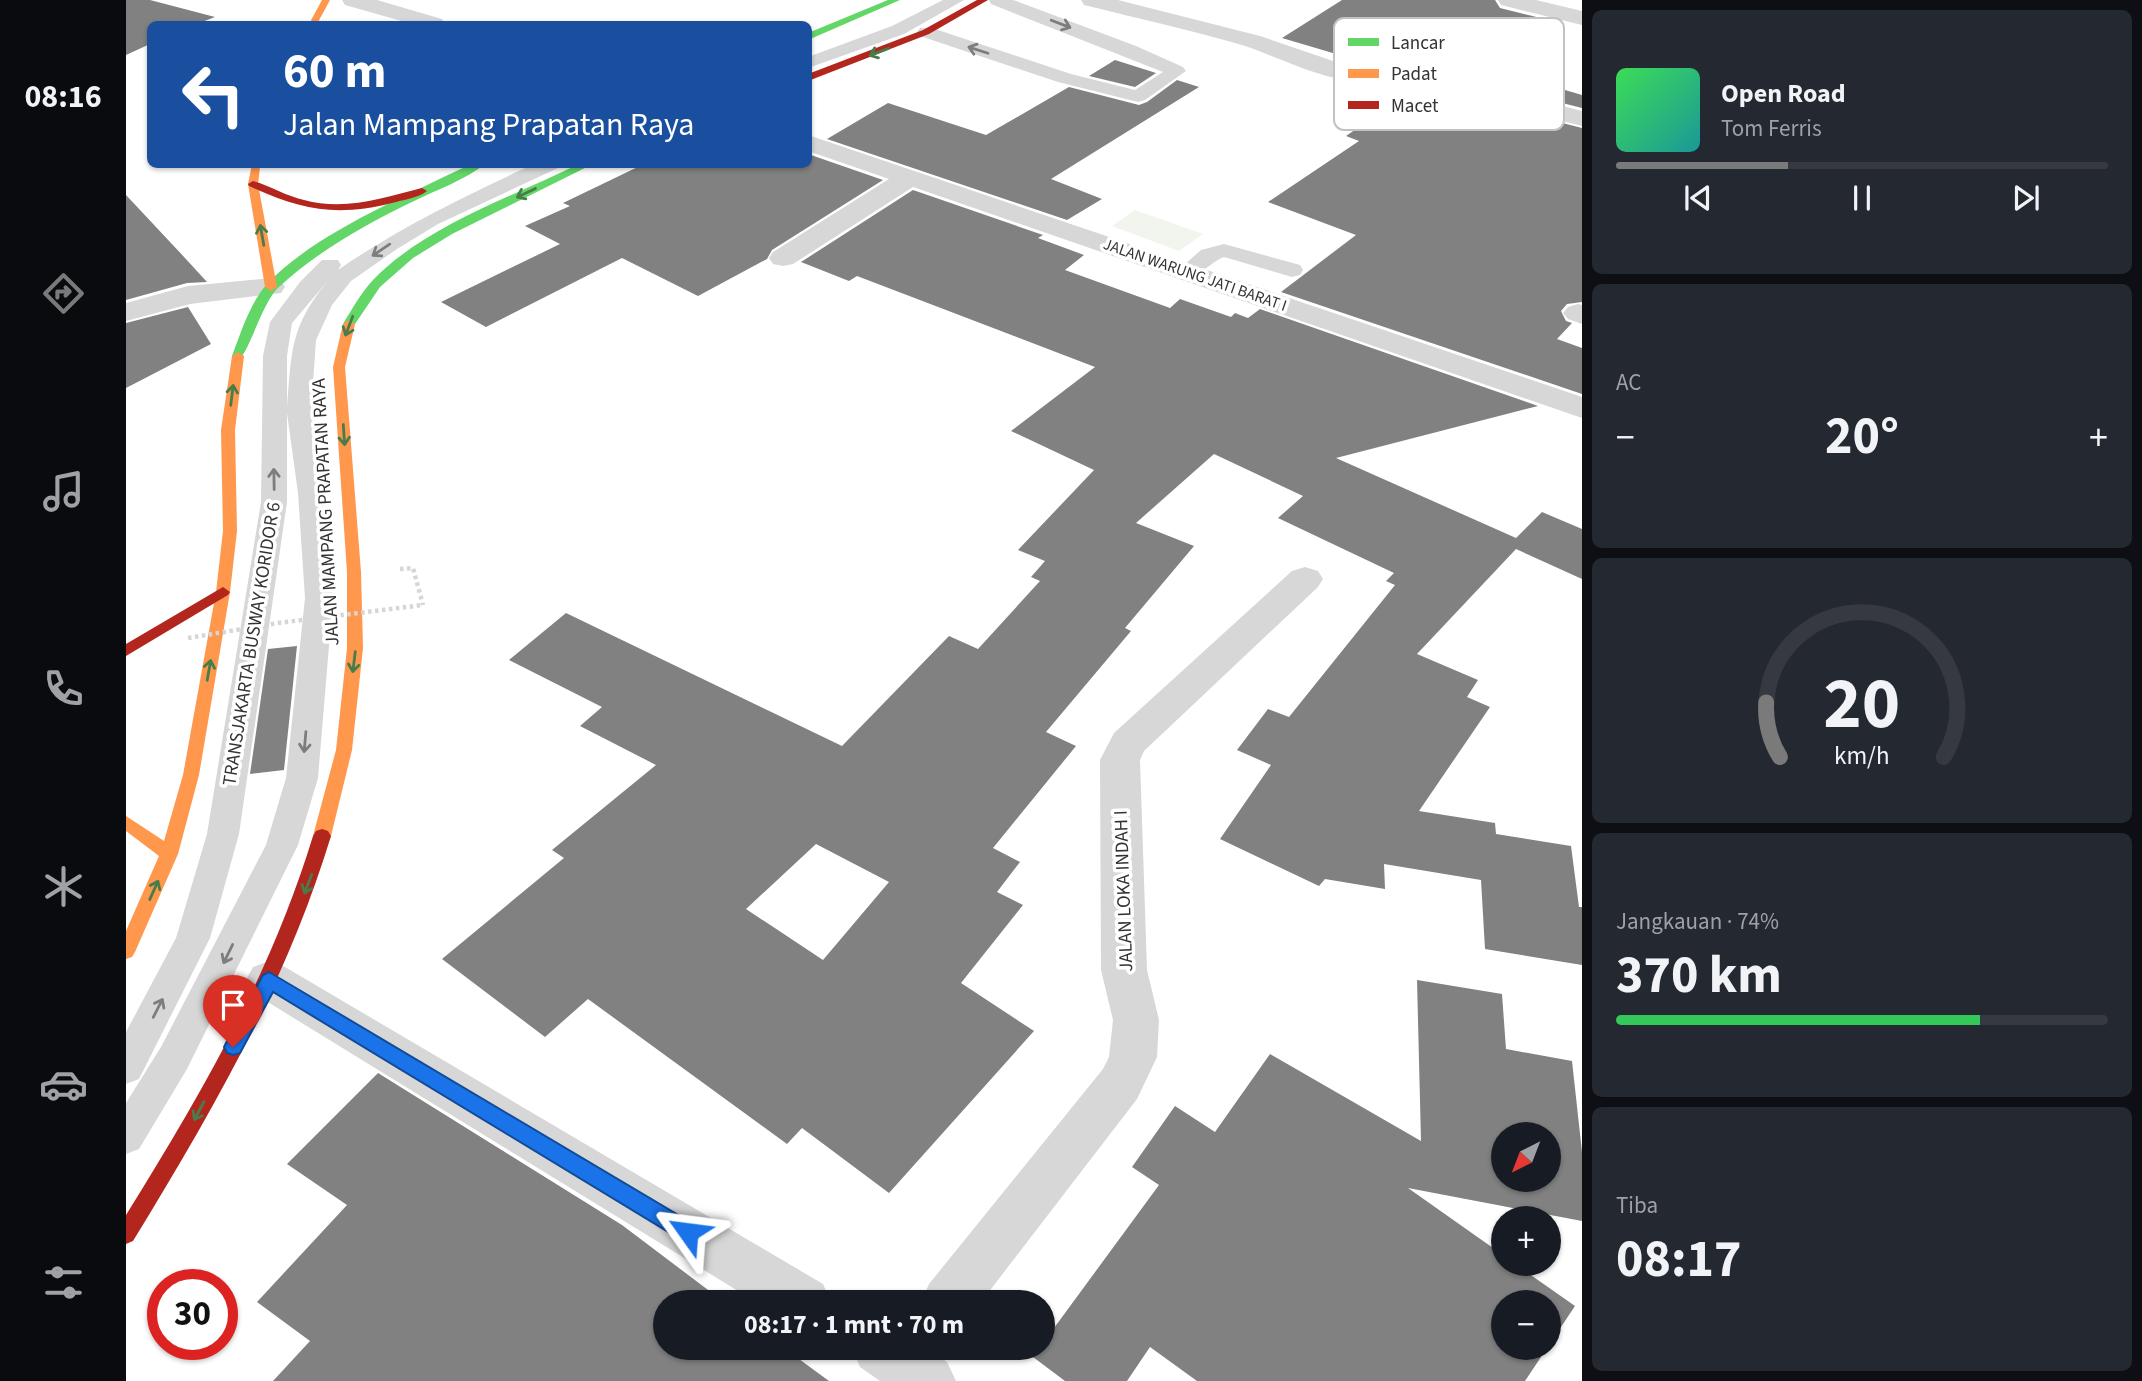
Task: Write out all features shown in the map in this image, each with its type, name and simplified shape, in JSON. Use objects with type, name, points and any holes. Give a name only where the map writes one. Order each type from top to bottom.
[{"type":"main road","points":[[315,21],[327,0]]},
{"type":"main road","points":[[812,35],[896,0]]},
{"type":"main road","points":[[812,76],[926,32],[984,0]]},
{"type":"main road","points":[[255,168],[253,184],[271,287]]},
{"type":"main road","points":[[126,952],[169,854],[191,775],[223,592],[230,531],[228,430],[236,361],[253,317],[271,287],[309,256],[366,220],[471,168]]},
{"type":"main road","name":"JALAN MAMPANG PRAPATAN RAYA","points":[[126,1234],[186,1137],[269,980],[311,876],[344,750],[354,661],[354,572],[339,367],[346,328],[360,302],[379,279],[401,260],[459,224],[579,168]]},
{"type":"main road","points":[[253,184],[281,199],[306,208],[330,211],[354,210],[422,191]]},
{"type":"main road","points":[[126,651],[223,592]]},
{"type":"main road","points":[[126,822],[169,854]]},
{"type":"street","points":[[353,0],[424,21]]},
{"type":"street","points":[[1092,0],[1252,41],[1334,70]]},
{"type":"street","points":[[1509,0],[1582,19]]},
{"type":"street","points":[[1564,114],[1582,119]]},
{"type":"street","name":"JALAN WARUNG JATI BARAT I","points":[[812,143],[1582,408]]},
{"type":"street","points":[[783,258],[910,177]]},
{"type":"street","points":[[126,312],[188,295],[271,287]]},
{"type":"street","name":"JALAN LOKA INDAH I","points":[[957,1290],[1119,1084],[1133,1057],[1136,1020],[1124,970],[1120,761],[1128,743],[1305,579]]},
{"type":"street","points":[[269,980],[784,1290]]},
{"type":"lane","points":[[812,51],[894,20],[934,0]]},
{"type":"lane","points":[[812,62],[898,30],[956,0]]},
{"type":"lane","points":[[926,32],[1065,78],[1138,96],[1177,71],[1130,50],[997,0]]},
{"type":"lane","name":"TRANSJAKARTA BUSWAY KORIDOR 6","points":[[126,1068],[193,939],[223,834],[274,502],[273,394],[275,356],[281,322],[308,287],[336,258],[383,228],[510,168]]},
{"type":"lane","name":"TRANSJAKARTA BUSWAY KORIDOR 6","points":[[126,1137],[174,1058],[271,868],[282,845],[302,778],[319,598],[311,493],[299,412],[304,340],[321,303],[343,276],[388,244],[431,220],[542,168]]},
{"type":"lane","points":[[1187,272],[1209,255],[1224,250],[1292,270]]},
{"type":"path","points":[[188,638],[278,623],[423,605]]},
{"type":"shaded area","points":[[1135,210],[1203,234],[1179,251],[1112,226]]},
{"type":"building","points":[[126,0],[150,0],[215,17],[205,21],[147,21],[147,45],[126,55]]},
{"type":"building","points":[[1342,0],[1495,0],[1500,8],[1541,18],[1334,18],[1334,53],[1282,38]]},
{"type":"building","points":[[1115,60],[1156,73],[1135,87],[1089,76]]},
{"type":"building","points":[[1177,80],[1199,87],[1051,179],[1102,199],[1067,220],[827,139],[888,103],[986,135],[1069,87],[1139,105]]},
{"type":"building","points":[[1564,90],[1582,95],[1582,108],[1564,103]]},
{"type":"building","points":[[1564,123],[1582,128],[1582,302],[1567,304],[1561,311],[1566,321],[1572,323],[1557,339],[1582,348],[1582,394],[1281,292],[1356,235],[1268,202],[1359,141],[1346,136],[1355,130],[1564,130]]},
{"type":"building","points":[[812,155],[883,180],[772,250],[767,259],[698,296],[622,258],[486,327],[441,302],[560,244],[525,226],[570,206],[563,203],[636,168],[812,168]]},
{"type":"building","points":[[913,190],[1043,235],[1038,238],[1084,255],[1065,270],[1170,308],[1180,299],[1231,317],[1235,313],[1248,318],[1260,309],[1538,406],[1336,458],[1516,538],[1542,512],[1582,529],[1582,579],[1516,549],[1417,654],[1478,680],[1467,697],[1490,707],[1419,811],[1495,823],[1496,834],[1571,846],[1579,907],[1582,907],[1582,965],[1485,949],[1481,880],[1384,864],[1385,889],[1325,879],[1319,886],[1220,839],[1271,765],[1237,750],[1268,709],[1289,717],[1395,585],[1386,581],[1394,573],[1278,518],[1303,496],[1214,454],[1136,523],[1194,546],[1125,628],[1131,631],[1046,732],[1076,746],[993,848],[1020,862],[997,892],[1023,905],[961,983],[1034,1031],[889,1193],[802,1128],[787,1144],[588,999],[545,1037],[442,959],[564,858],[552,850],[656,765],[580,726],[602,707],[509,660],[566,613],[842,746],[949,636],[978,649],[1040,581],[1031,577],[1045,561],[1018,550],[1094,470],[1011,431],[1095,367],[857,276],[849,281],[801,262]],"holes":[[[816,844],[889,882],[823,960],[746,909]]]},
{"type":"building","points":[[126,195],[207,282],[187,283],[126,300]]},
{"type":"building","points":[[188,307],[211,344],[126,388],[126,323]]},
{"type":"building","points":[[297,646],[284,770],[250,774],[268,649]]},
{"type":"building","points":[[1417,980],[1502,994],[1506,1049],[1572,1061],[1582,1152],[1582,1221],[1561,1217],[1561,1206],[1503,1206],[1408,1188],[1491,1247],[1491,1276],[1532,1276],[1552,1290],[1491,1290],[1491,1360],[1539,1360],[1525,1381],[1197,1381],[1150,1347],[1127,1381],[1065,1381],[1037,1360],[1055,1360],[1055,1327],[1159,1185],[1132,1167],[1175,1106],[1215,1132],[1270,1054],[1421,1141]]},
{"type":"building","points":[[378,1073],[622,1225],[708,1290],[653,1290],[653,1360],[800,1360],[829,1381],[273,1381],[310,1341],[257,1302],[347,1205],[287,1164]]},
{"type":"building","points":[[1561,1296],[1575,1306],[1561,1327]]},
{"type":"traffic: fast","points":[[812,35],[896,0]]},
{"type":"traffic: fast","points":[[238,356],[253,317],[271,287],[309,256],[366,220],[472,168]]},
{"type":"traffic: fast","points":[[349,324],[376,285],[409,255],[448,232],[580,168]]},
{"type":"traffic: slow","points":[[315,21],[326,0]]},
{"type":"traffic: slow","points":[[255,168],[253,184],[271,287]]},
{"type":"traffic: slow","points":[[322,836],[344,750],[355,648],[354,572],[339,367],[349,324]]},
{"type":"traffic: slow","points":[[126,952],[169,854],[191,775],[223,592],[230,531],[228,430],[238,356]]},
{"type":"traffic: slow","points":[[126,822],[169,854]]},
{"type":"traffic: jam","points":[[812,76],[926,32],[984,0]]},
{"type":"traffic: jam","points":[[253,184],[298,202],[336,208],[375,204],[422,191]]},
{"type":"traffic: jam","points":[[126,651],[223,592]]},
{"type":"traffic: jam","points":[[126,1234],[212,1091],[264,992],[306,889],[322,836]]},
{"type":"route","points":[[233,1047],[269,980],[688,1232]]}]
